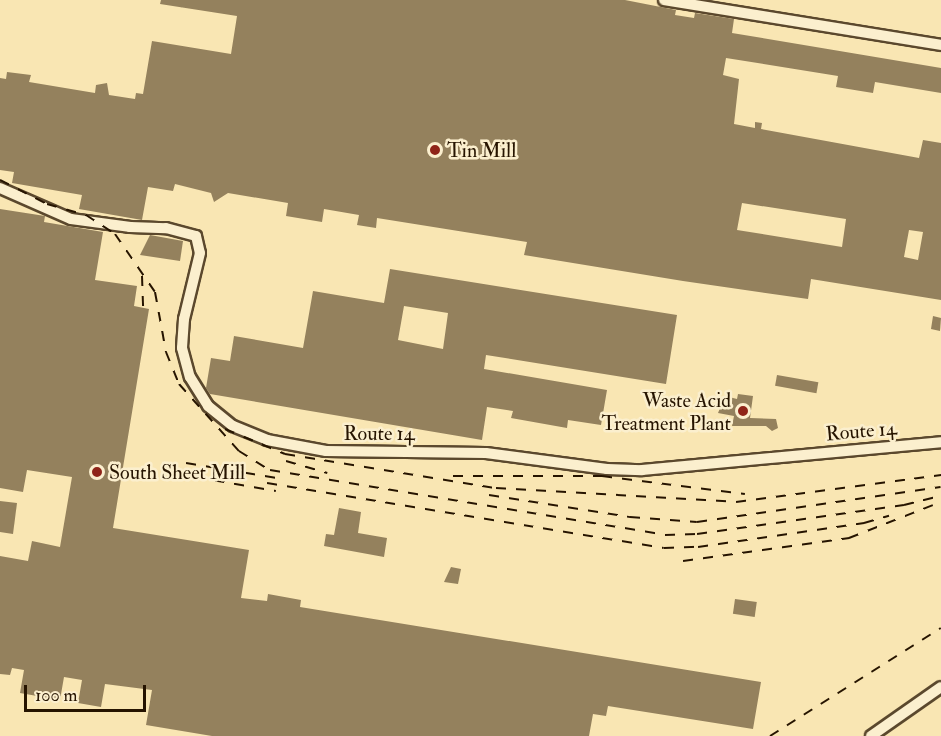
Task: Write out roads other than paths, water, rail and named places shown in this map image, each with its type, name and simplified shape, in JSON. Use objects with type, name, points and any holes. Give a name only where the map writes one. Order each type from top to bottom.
[{"type":"street","points":[[664,0],[941,45]]},
{"type":"street","name":"Route 14","points":[[0,188],[71,219],[166,228],[196,236],[200,253],[184,320],[182,348],[190,377],[208,406],[233,426],[267,440],[326,451],[486,453],[619,470],[941,442]]},
{"type":"street","points":[[871,736],[941,687]]},
{"type":"railway","points":[[0,180],[47,204],[86,215],[115,234],[155,292],[166,352],[179,384],[239,451],[270,470],[665,535],[697,534],[904,505],[937,497]]},
{"type":"railway","points":[[142,276],[143,306]]},
{"type":"railway","points":[[225,429],[285,454],[496,488],[736,502],[941,475]]},
{"type":"railway","points":[[286,461],[327,473]]},
{"type":"railway","points":[[186,463],[277,478]]},
{"type":"railway","points":[[453,476],[602,476],[745,494]]},
{"type":"railway","points":[[195,477],[276,491]]},
{"type":"railway","points":[[267,483],[664,548],[698,547],[864,523],[889,516]]},
{"type":"railway","points":[[489,495],[630,517],[697,522],[941,487]]},
{"type":"railway","points":[[683,561],[849,538],[933,505]]},
{"type":"railway","points":[[770,736],[941,628]]},
{"type":"place","name":"Tin Mill","points":[[435,150]]},
{"type":"place","name":"Waste Acid Treatment Plant","points":[[743,411]]},
{"type":"place","name":"South Sheet Mill","points":[[97,472]]}]
